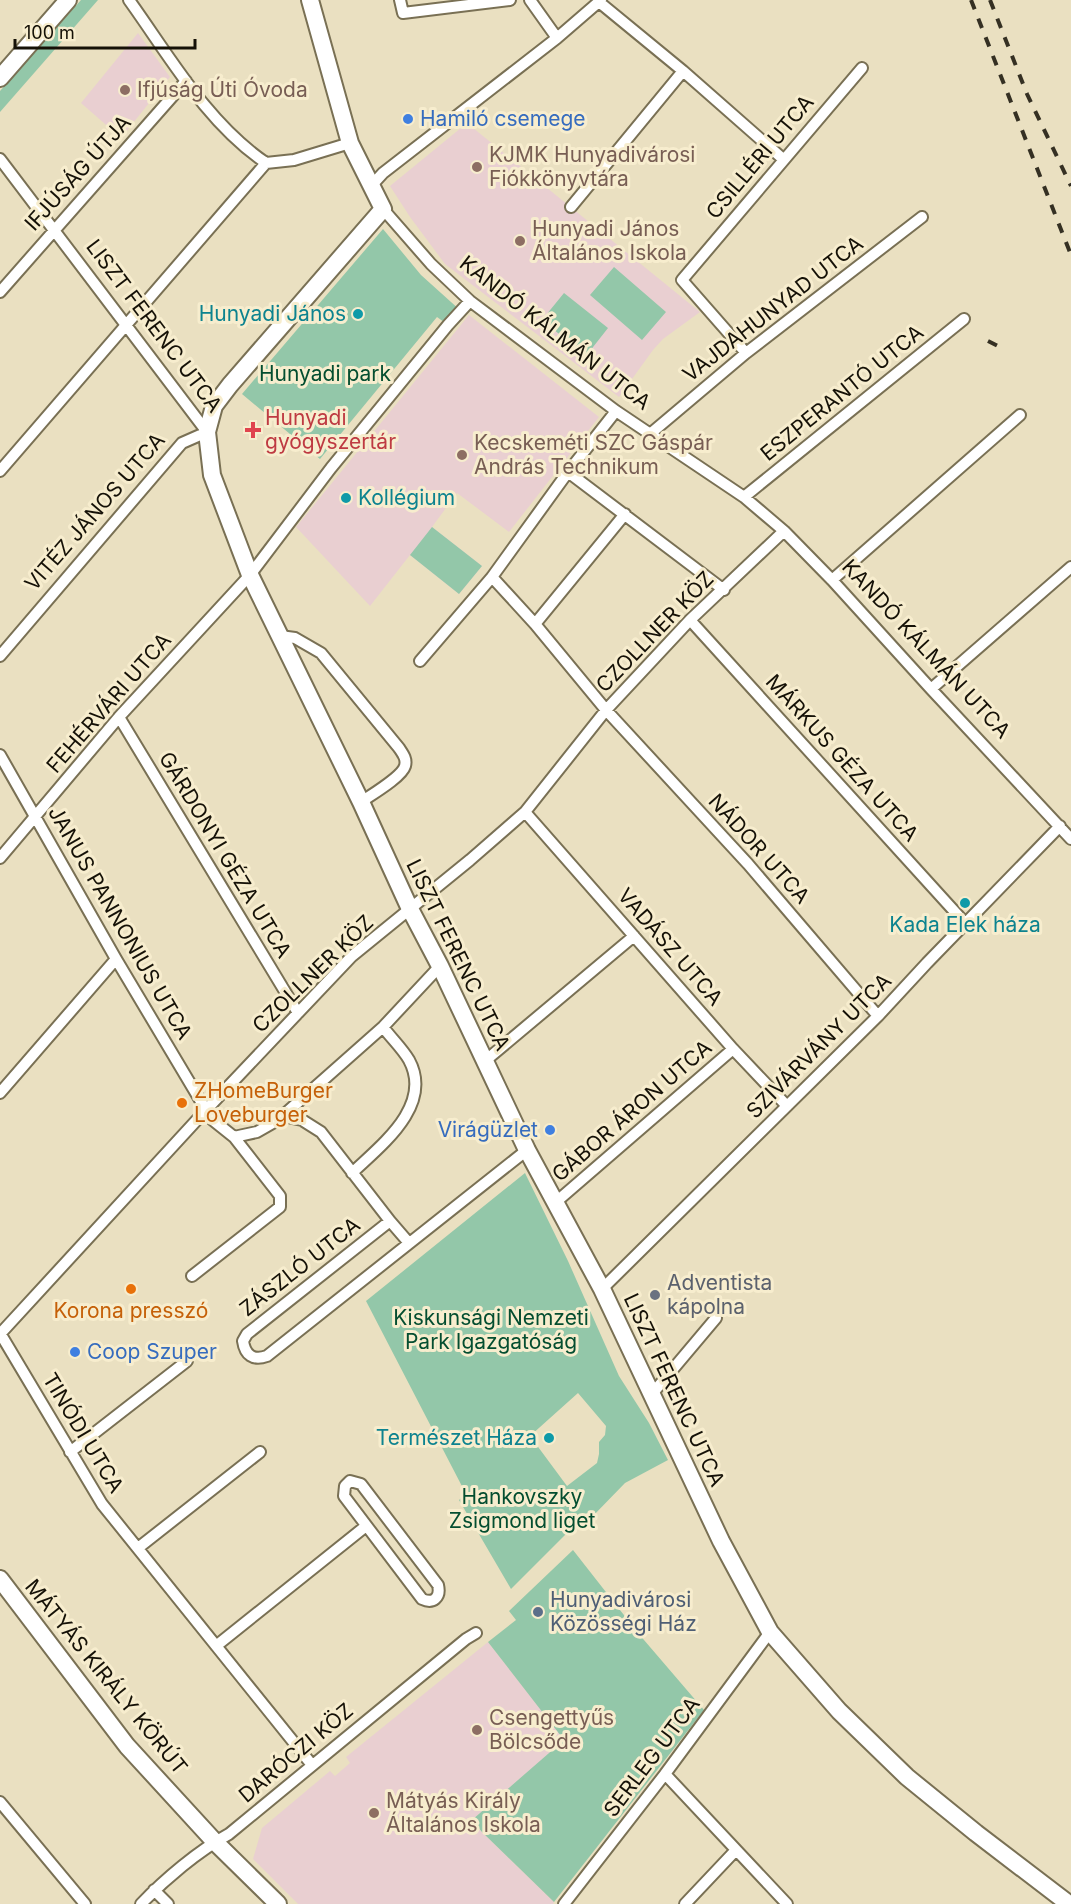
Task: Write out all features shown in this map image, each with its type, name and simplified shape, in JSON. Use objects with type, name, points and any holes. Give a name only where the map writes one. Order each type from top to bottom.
[{"type":"street","points":[[0,78],[68,0]]},
{"type":"street","points":[[129,0],[186,81],[224,128],[246,150],[266,163],[294,160],[350,143]]},
{"type":"street","name":"KANDÓ KÁLMÁN UTCA","points":[[310,0],[350,143],[383,209],[431,264],[470,301],[616,411],[744,497],[784,531],[1071,839]]},
{"type":"street","points":[[400,0],[403,13],[510,0]]},
{"type":"street","points":[[530,0],[557,38]]},
{"type":"street","points":[[372,186],[383,173],[557,38],[600,1],[783,159]]},
{"type":"street","name":"CSILLÉRI UTCA","points":[[746,353],[682,280],[862,68]]},
{"type":"street","points":[[571,207],[683,71]]},
{"type":"street","name":"IFJÚSÁG ÚTJA","points":[[0,292],[186,81]]},
{"type":"street","name":"LISZT FERENC UTCA","points":[[0,159],[207,432],[212,475],[250,575],[527,1150],[602,1289],[722,1541],[770,1632],[839,1711],[907,1777],[1069,1904]]},
{"type":"street","points":[[0,471],[266,163]]},
{"type":"street","points":[[207,432],[214,406],[230,385],[383,209]]},
{"type":"street","name":"VAJDAHUNYAD UTCA","points":[[650,434],[746,353],[922,217]]},
{"type":"street","name":"FEHÉRVÁRI UTCA","points":[[0,858],[119,717],[250,575],[331,468],[470,301]]},
{"type":"street","name":"ESZPERANTÓ UTCA","points":[[744,497],[964,319]]},
{"type":"street","points":[[420,661],[492,577],[568,472],[616,411]]},
{"type":"street","points":[[832,580],[1020,415]]},
{"type":"street","name":"VITÉZ JÁNOS UTCA","points":[[0,656],[182,443],[207,432]]},
{"type":"street","points":[[568,472],[724,590]]},
{"type":"street","points":[[535,624],[625,514]]},
{"type":"street","name":"CZOLLNER KÖZ","points":[[0,1334],[105,1226],[205,1111],[352,956],[525,812],[606,710],[690,620],[784,531]]},
{"type":"street","points":[[931,690],[1071,567]]},
{"type":"street","name":"NÁDOR UTCA","points":[[492,577],[535,624],[606,710],[748,864],[879,1016]]},
{"type":"street","name":"MÁRKUS GÉZA UTCA","points":[[690,620],[965,923]]},
{"type":"street","points":[[280,636],[296,638],[321,653],[405,758],[405,767],[400,774],[361,802]]},
{"type":"street","name":"GÁRDONYI GÉZA UTCA","points":[[119,717],[298,1012]]},
{"type":"street","name":"JANUS PANNONIUS UTCA","points":[[0,755],[205,1111]]},
{"type":"street","name":"VADÁSZ UTCA","points":[[525,812],[733,1049],[787,1106]]},
{"type":"street","name":"SZIVÁRVÁNY UTCA","points":[[602,1289],[879,1016],[965,923],[1060,826]]},
{"type":"street","points":[[485,1061],[634,936]]},
{"type":"street","points":[[0,1093],[116,959]]},
{"type":"street","points":[[234,1137],[257,1132],[278,1120],[383,1027],[440,966]]},
{"type":"street","points":[[352,1173],[393,1132],[406,1115],[413,1097],[412,1068],[408,1059],[383,1027]]},
{"type":"street","name":"GÁBOR ÁRON UTCA","points":[[556,1202],[733,1049]]},
{"type":"street","points":[[192,1276],[280,1207],[280,1196],[234,1137],[205,1111]]},
{"type":"street","name":"ZÁSZLÓ UTCA","points":[[282,1116],[302,1120],[321,1132],[409,1243]]},
{"type":"street","name":"ZÁSZLÓ UTCA","points":[[390,1221],[247,1334],[243,1341],[244,1350],[251,1358],[259,1359],[267,1356],[527,1150]]},
{"type":"street","points":[[652,1394],[716,1318]]},
{"type":"street","name":"TINÓDI UTCA","points":[[0,1334],[102,1504],[312,1764]]},
{"type":"street","points":[[70,1452],[187,1361]]},
{"type":"street","points":[[138,1548],[260,1452]]},
{"type":"street","points":[[350,1481],[361,1484],[438,1586],[440,1592],[438,1597],[428,1601],[422,1599],[366,1526],[344,1496],[345,1485],[350,1481]]},
{"type":"street","points":[[216,1646],[366,1526]]},
{"type":"street","name":"MÁTYÁS KIRÁLY KÖRÚT","points":[[0,1579],[127,1746],[215,1842],[278,1904]]},
{"type":"street","name":"SERLEG UTCA","points":[[564,1904],[665,1774],[770,1632]]},
{"type":"street","name":"DARÓCZI KÖZ","points":[[141,1904],[154,1890],[215,1842],[229,1834],[312,1764],[476,1633]]},
{"type":"street","points":[[665,1774],[786,1904]]},
{"type":"street","points":[[0,1802],[85,1904]]},
{"type":"street","points":[[686,1904],[735,1850]]},
{"type":"street","points":[[154,1890],[168,1904]]},
{"type":"shaded area","name":"Ifjúság Úti Óvoda","points":[[138,33],[170,77],[121,138],[81,103]]},
{"type":"shaded area","name":"Hunyadi János Általános Iskola","points":[[467,123],[700,312],[663,339],[619,397],[445,264],[390,186]]},
{"type":"shaded area","name":"Kecskeméti SZC Gáspár András Technikum","points":[[469,315],[599,417],[509,532],[457,493],[432,527],[482,566],[459,594],[410,555],[370,606],[296,527]]},
{"type":"shaded area","name":"Mátyás Király Általános Iskola","points":[[488,1642],[565,1740],[472,1820],[554,1902],[553,1904],[298,1904],[253,1859],[262,1828],[330,1771],[335,1776],[350,1763],[346,1757]]},
{"type":"green space","points":[[81,0],[98,0],[0,112],[0,91]]},
{"type":"green space","name":"Hunyadi park","points":[[383,229],[421,275],[461,311],[448,325],[437,317],[320,459],[242,394]]},
{"type":"green space","points":[[614,267],[666,312],[642,340],[590,295]]},
{"type":"green space","points":[[564,293],[608,328],[586,356],[542,320]]},
{"type":"green space","points":[[432,527],[482,566],[459,594],[410,555]]},
{"type":"green space","name":"Kiskunsági Nemzeti Park Igazgatóság","points":[[525,1173],[568,1261],[619,1376],[649,1423],[668,1460],[625,1483],[591,1518],[587,1513],[511,1589],[459,1500],[466,1494],[366,1301]],"holes":[[[578,1393],[606,1426],[605,1435],[599,1442],[597,1463],[567,1486],[530,1436]]]},
{"type":"green space","points":[[573,1550],[638,1633],[704,1710],[554,1902],[472,1820],[564,1740],[488,1642],[516,1620],[509,1611]]},
{"type":"railway","points":[[971,0],[1071,255]]},
{"type":"railway","points":[[990,0],[1027,94],[1071,186]]},
{"type":"railway","points":[[988,341],[998,346]]},
{"type":"place","name":"Ifjúság Úti Óvoda","points":[[125,90]]},
{"type":"place","name":"Hamiló csemege","points":[[408,119]]},
{"type":"place","name":"KJMK Hunyadivárosi Fiókkönyvtára","points":[[477,167]]},
{"type":"place","name":"Hunyadi János Általános Iskola","points":[[520,241]]},
{"type":"place","name":"Hunyadi János","points":[[358,314]]},
{"type":"place","name":"Hunyadi gyógyszertár","points":[[253,430]]},
{"type":"place","name":"Kecskeméti SZC Gáspár András Technikum","points":[[462,455]]},
{"type":"place","name":"Kollégium","points":[[346,498]]},
{"type":"place","name":"Kada Elek háza","points":[[965,903]]},
{"type":"place","name":"ZHomeBurger Loveburger","points":[[182,1103]]},
{"type":"place","name":"Virágüzlet","points":[[550,1130]]},
{"type":"place","name":"Korona presszó","points":[[131,1289]]},
{"type":"place","name":"Adventista kápolna","points":[[655,1295]]},
{"type":"place","name":"Coop Szuper","points":[[75,1352]]},
{"type":"place","name":"Természet Háza","points":[[549,1438]]},
{"type":"place","name":"Hunyadivárosi Közösségi Ház","points":[[538,1612]]},
{"type":"place","name":"Csengettyűs Bölcsőde","points":[[477,1730]]},
{"type":"place","name":"Mátyás Király Általános Iskola","points":[[374,1813]]},
{"type":"park label","name":"Hankovszky Zsigmond liget","points":[[522,1509]]}]
